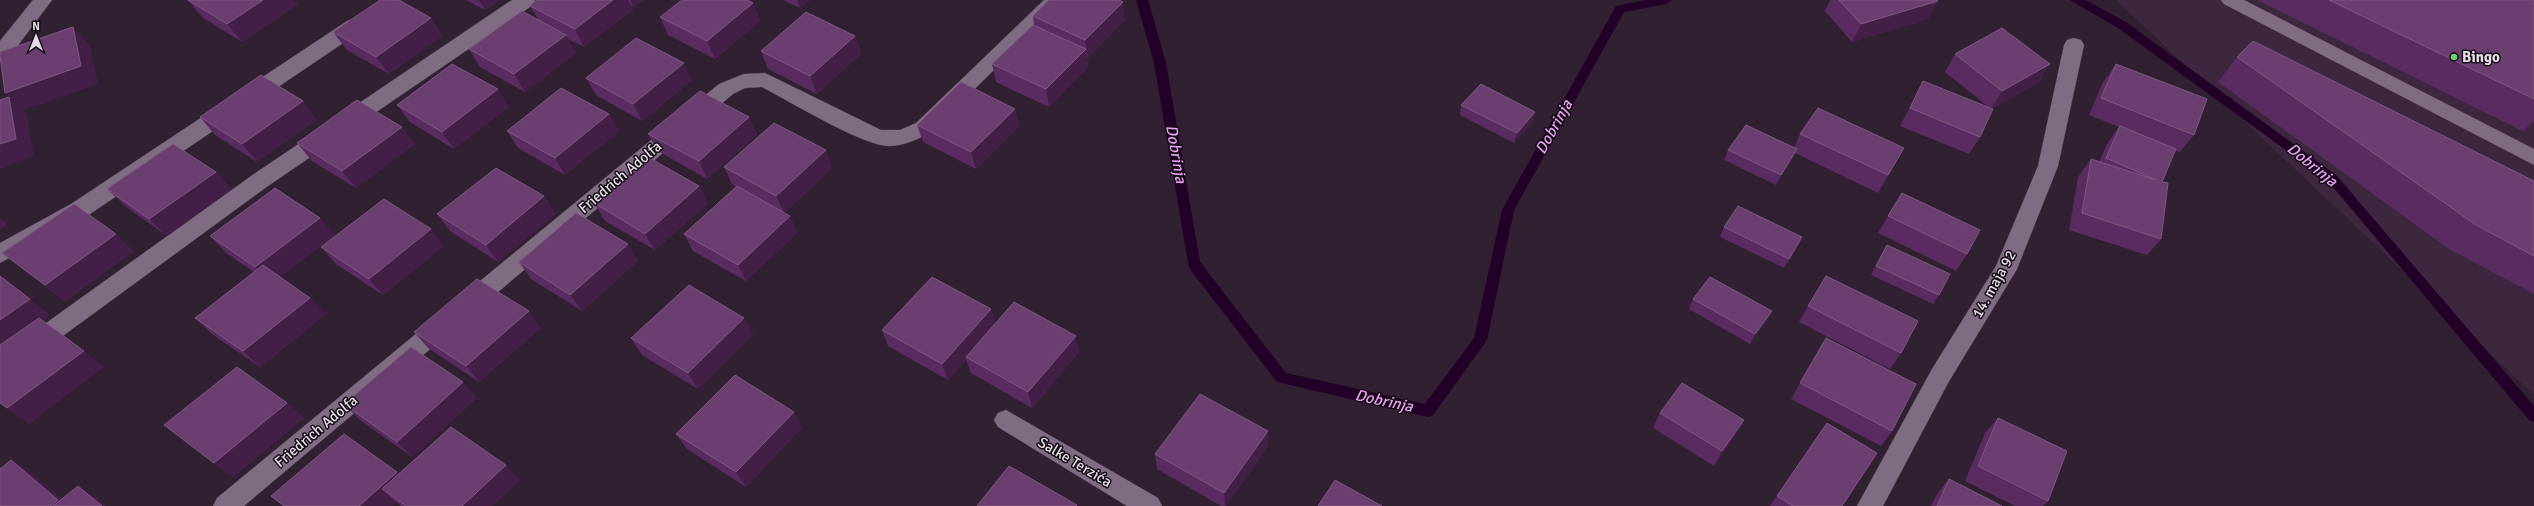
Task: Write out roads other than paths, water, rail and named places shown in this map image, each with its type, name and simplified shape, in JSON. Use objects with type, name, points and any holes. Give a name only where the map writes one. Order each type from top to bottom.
[{"type":"street","points":[[0,55],[43,0]]},
{"type":"street","points":[[0,369],[261,180],[526,0]]},
{"type":"street","name":"Friedrich Adolfa","points":[[226,506],[713,100],[738,82],[749,79],[765,80],[875,136],[890,140],[905,137],[923,128],[1056,0]]},
{"type":"street","points":[[0,254],[79,210],[354,26]]},
{"type":"street","name":"14. maja 92","points":[[1870,506],[1940,376],[2006,270],[2048,166],[2074,45]]},
{"type":"street","name":"Salke Terzića","points":[[1006,420],[1146,505]]},
{"type":"lane","points":[[2230,0],[2534,158]]},
{"type":"waterway","name":"Dobrinja","points":[[1142,0],[1160,63],[1194,264],[1282,378],[1428,411],[1480,340],[1508,210],[1620,9],[1666,0]]},
{"type":"waterway","name":"Dobrinja","points":[[2076,0],[2122,25],[2332,178],[2534,416]]},
{"type":"place","name":"Bingo","points":[[2454,57]]}]
